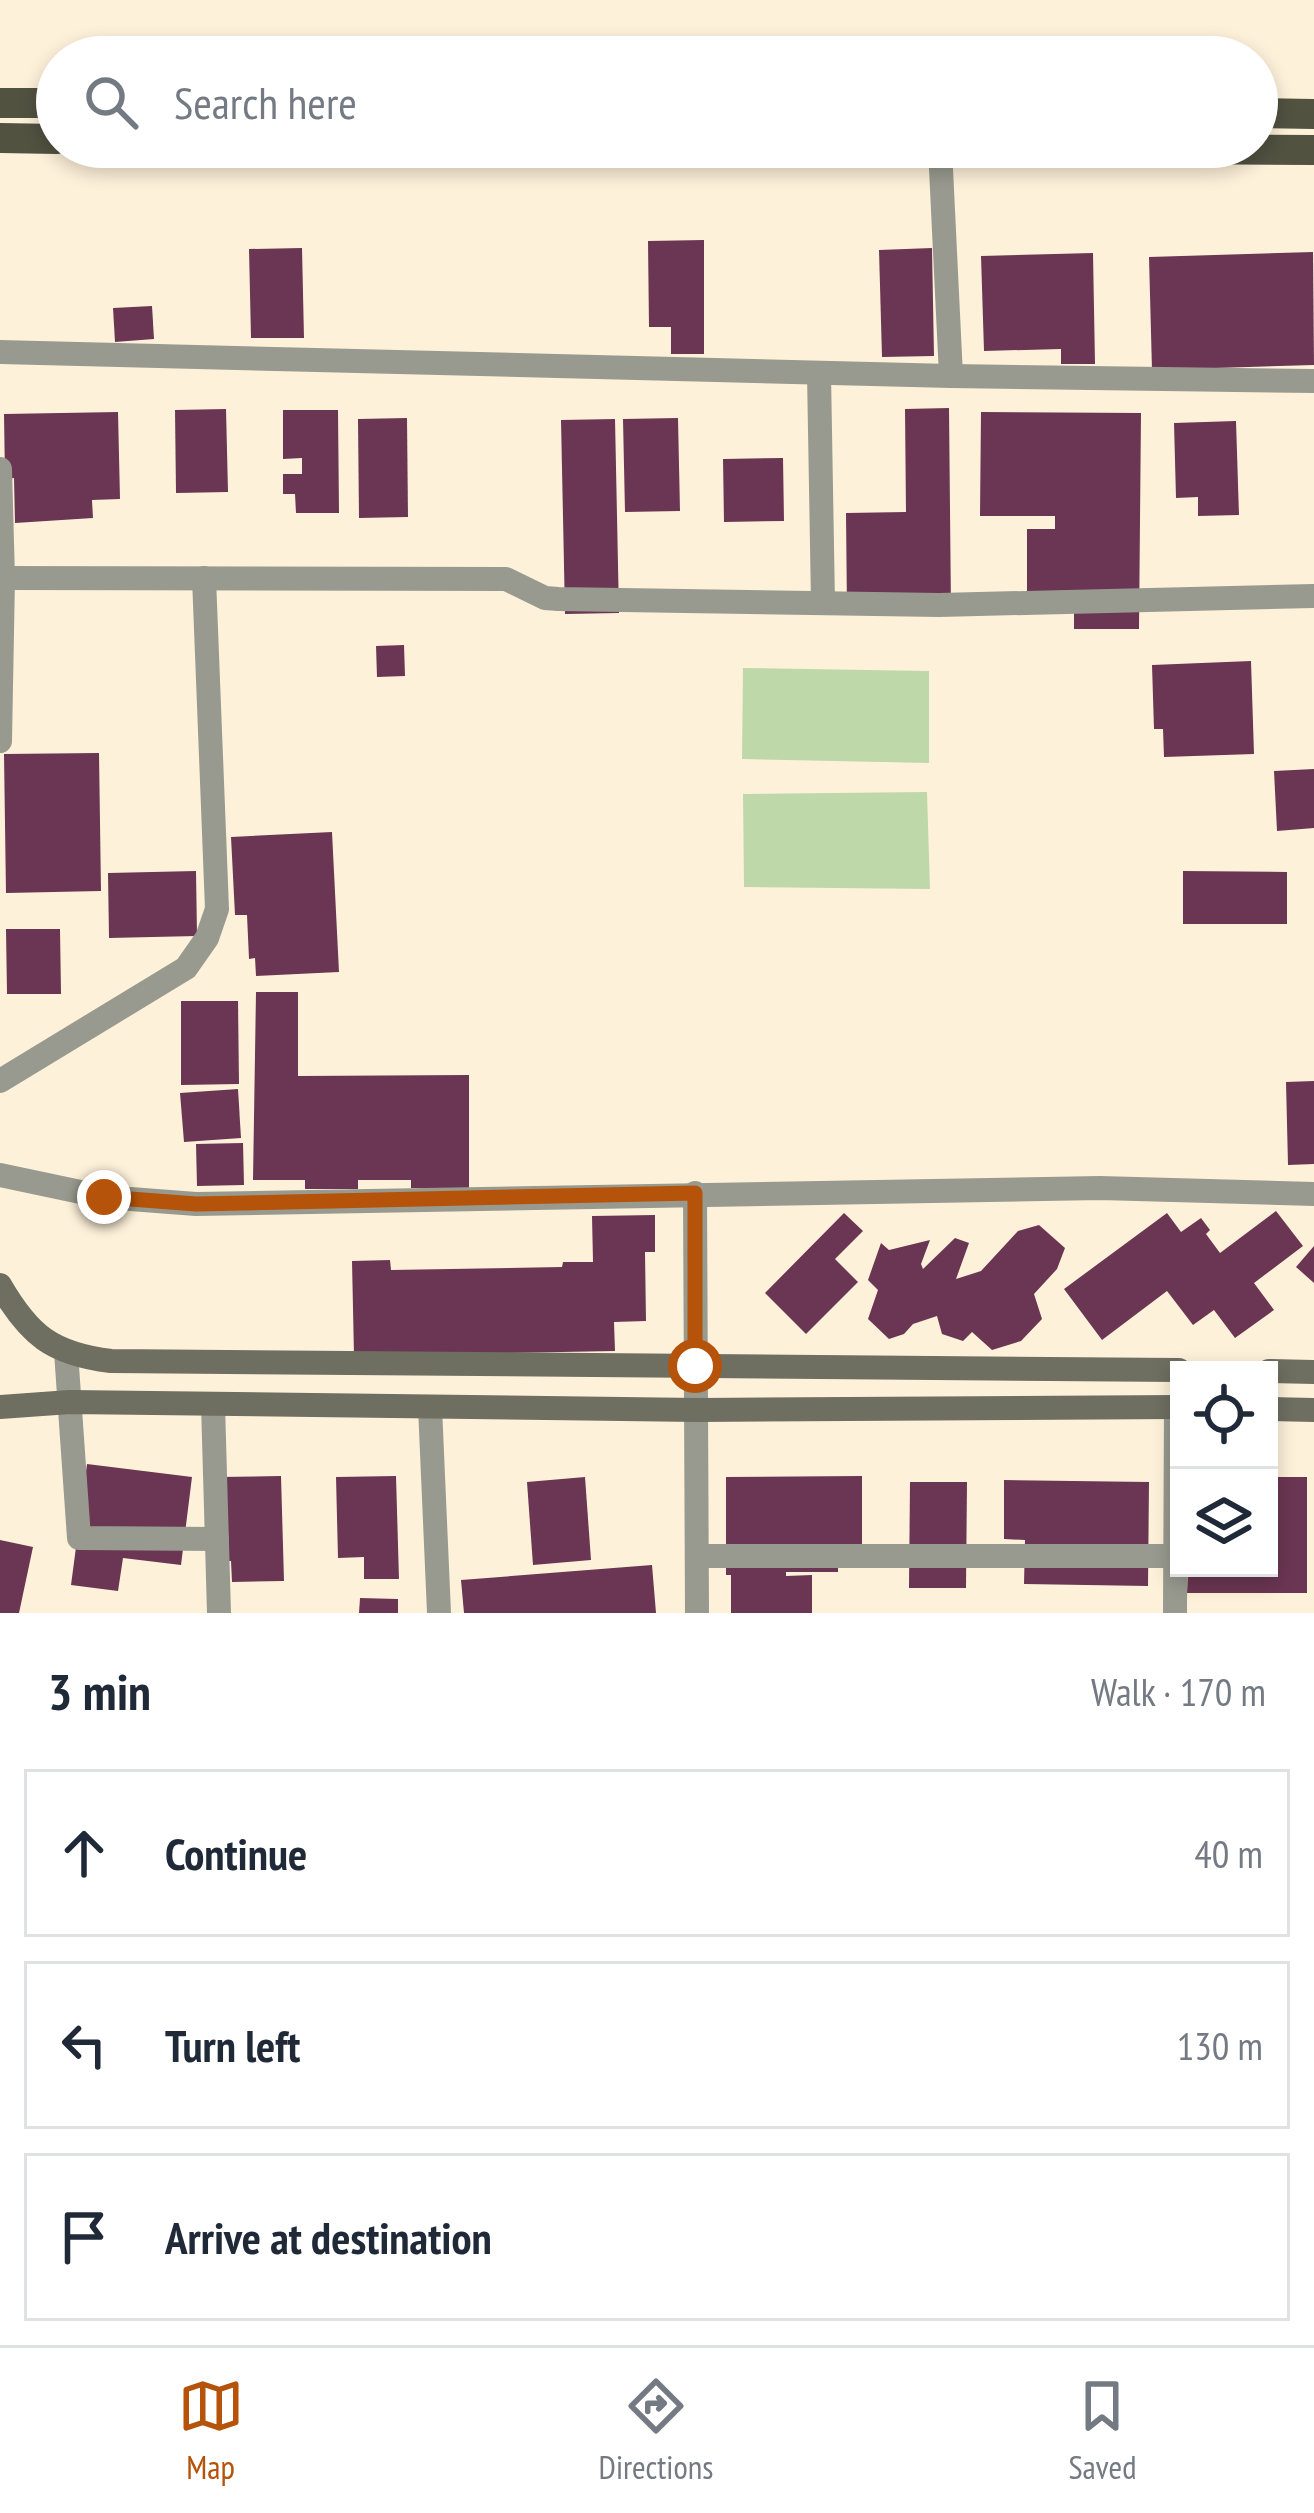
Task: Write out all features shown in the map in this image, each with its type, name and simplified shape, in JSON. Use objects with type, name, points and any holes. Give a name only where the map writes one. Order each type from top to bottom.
[{"type":"main road","points":[[0,104],[36,104]]},
{"type":"main road","points":[[1278,113],[1314,114]]},
{"type":"main road","points":[[0,138],[36,139]]},
{"type":"main road","points":[[1278,150],[1314,150]]},
{"type":"street","points":[[941,168],[951,376]]},
{"type":"street","points":[[0,352],[1314,381]]},
{"type":"street","points":[[819,373],[824,603]]},
{"type":"street","points":[[0,469],[0,740]]},
{"type":"street","points":[[2,578],[506,579],[545,598],[558,599],[939,605],[1314,596]]},
{"type":"street","points":[[0,1081],[186,968],[214,924],[204,578]]},
{"type":"street","points":[[0,1174],[104,1197],[196,1204],[1100,1188],[1314,1194]]},
{"type":"street","points":[[695,1193],[697,1613]]},
{"type":"street","points":[[0,1285],[32,1332],[66,1352],[112,1361],[1170,1370]]},
{"type":"street","points":[[66,1352],[79,1538],[217,1539]]},
{"type":"street","points":[[1278,1371],[1314,1372]]},
{"type":"street","points":[[0,1407],[70,1402],[698,1410],[1170,1407]]},
{"type":"street","points":[[213,1404],[219,1613]]},
{"type":"street","points":[[430,1406],[439,1613]]},
{"type":"street","points":[[1278,1409],[1314,1410]]},
{"type":"street","points":[[697,1556],[1170,1556]]},
{"type":"street","points":[[1175,1577],[1175,1613]]},
{"type":"green space","points":[[743,668],[929,671],[929,763],[742,759]]},
{"type":"green space","points":[[927,792],[930,889],[744,887],[743,794]]},
{"type":"building","points":[[704,240],[704,354],[671,354],[671,327],[649,327],[648,241]]},
{"type":"building","points":[[302,248],[304,338],[251,338],[249,249]]},
{"type":"building","points":[[932,248],[934,356],[882,357],[879,250]]},
{"type":"building","points":[[1313,252],[1314,365],[1152,370],[1149,257]]},
{"type":"building","points":[[1093,253],[1095,364],[1061,364],[1061,349],[984,351],[981,256]]},
{"type":"building","points":[[152,306],[154,339],[115,342],[113,308]]},
{"type":"building","points":[[949,408],[951,611],[847,612],[846,513],[906,512],[905,409]]},
{"type":"building","points":[[226,409],[228,492],[176,493],[175,410]]},
{"type":"building","points":[[283,410],[338,410],[339,513],[296,513],[295,494],[283,494],[283,474],[302,474],[302,458],[283,459]]},
{"type":"building","points":[[118,412],[120,499],[92,500],[93,518],[15,523],[14,478],[5,479],[4,414]]},
{"type":"building","points":[[981,412],[1141,413],[1139,629],[1074,629],[1074,610],[1027,610],[1027,529],[1055,529],[1055,516],[980,516]]},
{"type":"building","points":[[407,418],[408,517],[359,518],[358,419]]},
{"type":"building","points":[[678,418],[680,511],[625,512],[623,419]]},
{"type":"building","points":[[615,419],[619,613],[565,614],[561,420]]},
{"type":"building","points":[[1236,421],[1239,515],[1198,516],[1198,497],[1176,498],[1174,423]]},
{"type":"building","points":[[783,458],[784,521],[724,522],[723,459]]},
{"type":"building","points":[[404,645],[405,676],[377,677],[376,646]]},
{"type":"building","points":[[1251,661],[1254,754],[1164,757],[1163,729],[1154,729],[1152,665]]},
{"type":"building","points":[[99,753],[101,891],[6,893],[4,754]]},
{"type":"building","points":[[1314,769],[1314,828],[1277,831],[1274,771]]},
{"type":"building","points":[[332,832],[339,972],[256,976],[255,958],[249,959],[247,915],[235,915],[231,837]]},
{"type":"building","points":[[196,871],[197,936],[109,938],[108,873]]},
{"type":"building","points":[[1183,871],[1287,872],[1287,924],[1183,924]]},
{"type":"building","points":[[6,929],[60,929],[61,994],[7,994]]},
{"type":"building","points":[[256,992],[298,992],[298,1076],[469,1075],[469,1188],[411,1188],[411,1180],[358,1180],[358,1189],[305,1189],[305,1180],[253,1180]]},
{"type":"building","points":[[181,1001],[238,1001],[239,1084],[181,1085]]},
{"type":"building","points":[[1314,1081],[1314,1164],[1288,1165],[1286,1082]]},
{"type":"building","points":[[238,1089],[241,1138],[184,1142],[180,1093]]},
{"type":"building","points":[[243,1143],[244,1185],[197,1186],[196,1144]]},
{"type":"building","points":[[1276,1211],[1303,1246],[1254,1283],[1274,1310],[1235,1338],[1214,1310],[1193,1325],[1167,1291],[1102,1340],[1064,1289],[1167,1213],[1181,1232],[1201,1218],[1220,1253]]},
{"type":"building","points":[[844,1213],[863,1231],[835,1259],[858,1282],[806,1334],[765,1293]]},
{"type":"building","points":[[655,1215],[655,1252],[645,1252],[646,1321],[614,1322],[615,1351],[354,1356],[352,1261],[390,1260],[391,1270],[562,1267],[563,1262],[593,1262],[592,1216]]},
{"type":"building","points":[[1039,1225],[1065,1248],[1057,1269],[1034,1294],[1042,1319],[1021,1341],[992,1350],[972,1332],[963,1341],[942,1334],[937,1316],[889,1339],[868,1319],[878,1290],[868,1280],[881,1243],[889,1250],[930,1240],[923,1269],[955,1238],[969,1243],[956,1279],[981,1271],[1018,1231]]},
{"type":"building","points":[[1314,1246],[1314,1283],[1296,1267]]},
{"type":"building","points":[[87,1464],[192,1477],[181,1565],[123,1558],[118,1591],[71,1585]]},
{"type":"building","points":[[281,1476],[284,1581],[232,1582],[231,1561],[220,1561],[218,1477]]},
{"type":"building","points":[[396,1476],[399,1579],[364,1579],[364,1557],[338,1558],[336,1477]]},
{"type":"building","points":[[862,1476],[862,1565],[838,1565],[838,1572],[786,1572],[786,1576],[812,1575],[812,1613],[731,1613],[731,1575],[726,1575],[726,1477]]},
{"type":"building","points":[[585,1477],[591,1560],[533,1565],[527,1482]]},
{"type":"building","points":[[1278,1477],[1307,1477],[1307,1593],[1187,1593],[1188,1577],[1278,1577]]},
{"type":"building","points":[[1004,1480],[1149,1482],[1148,1586],[1024,1584],[1025,1540],[1004,1539]]},
{"type":"building","points":[[910,1482],[967,1482],[966,1588],[909,1588]]},
{"type":"building","points":[[0,1540],[33,1547],[19,1613],[0,1613]]},
{"type":"building","points":[[652,1565],[656,1613],[464,1613],[461,1580]]},
{"type":"building","points":[[360,1598],[398,1599],[398,1613],[359,1613]]},
{"type":"route","points":[[104,1197],[196,1204],[695,1193],[695,1366]]}]
